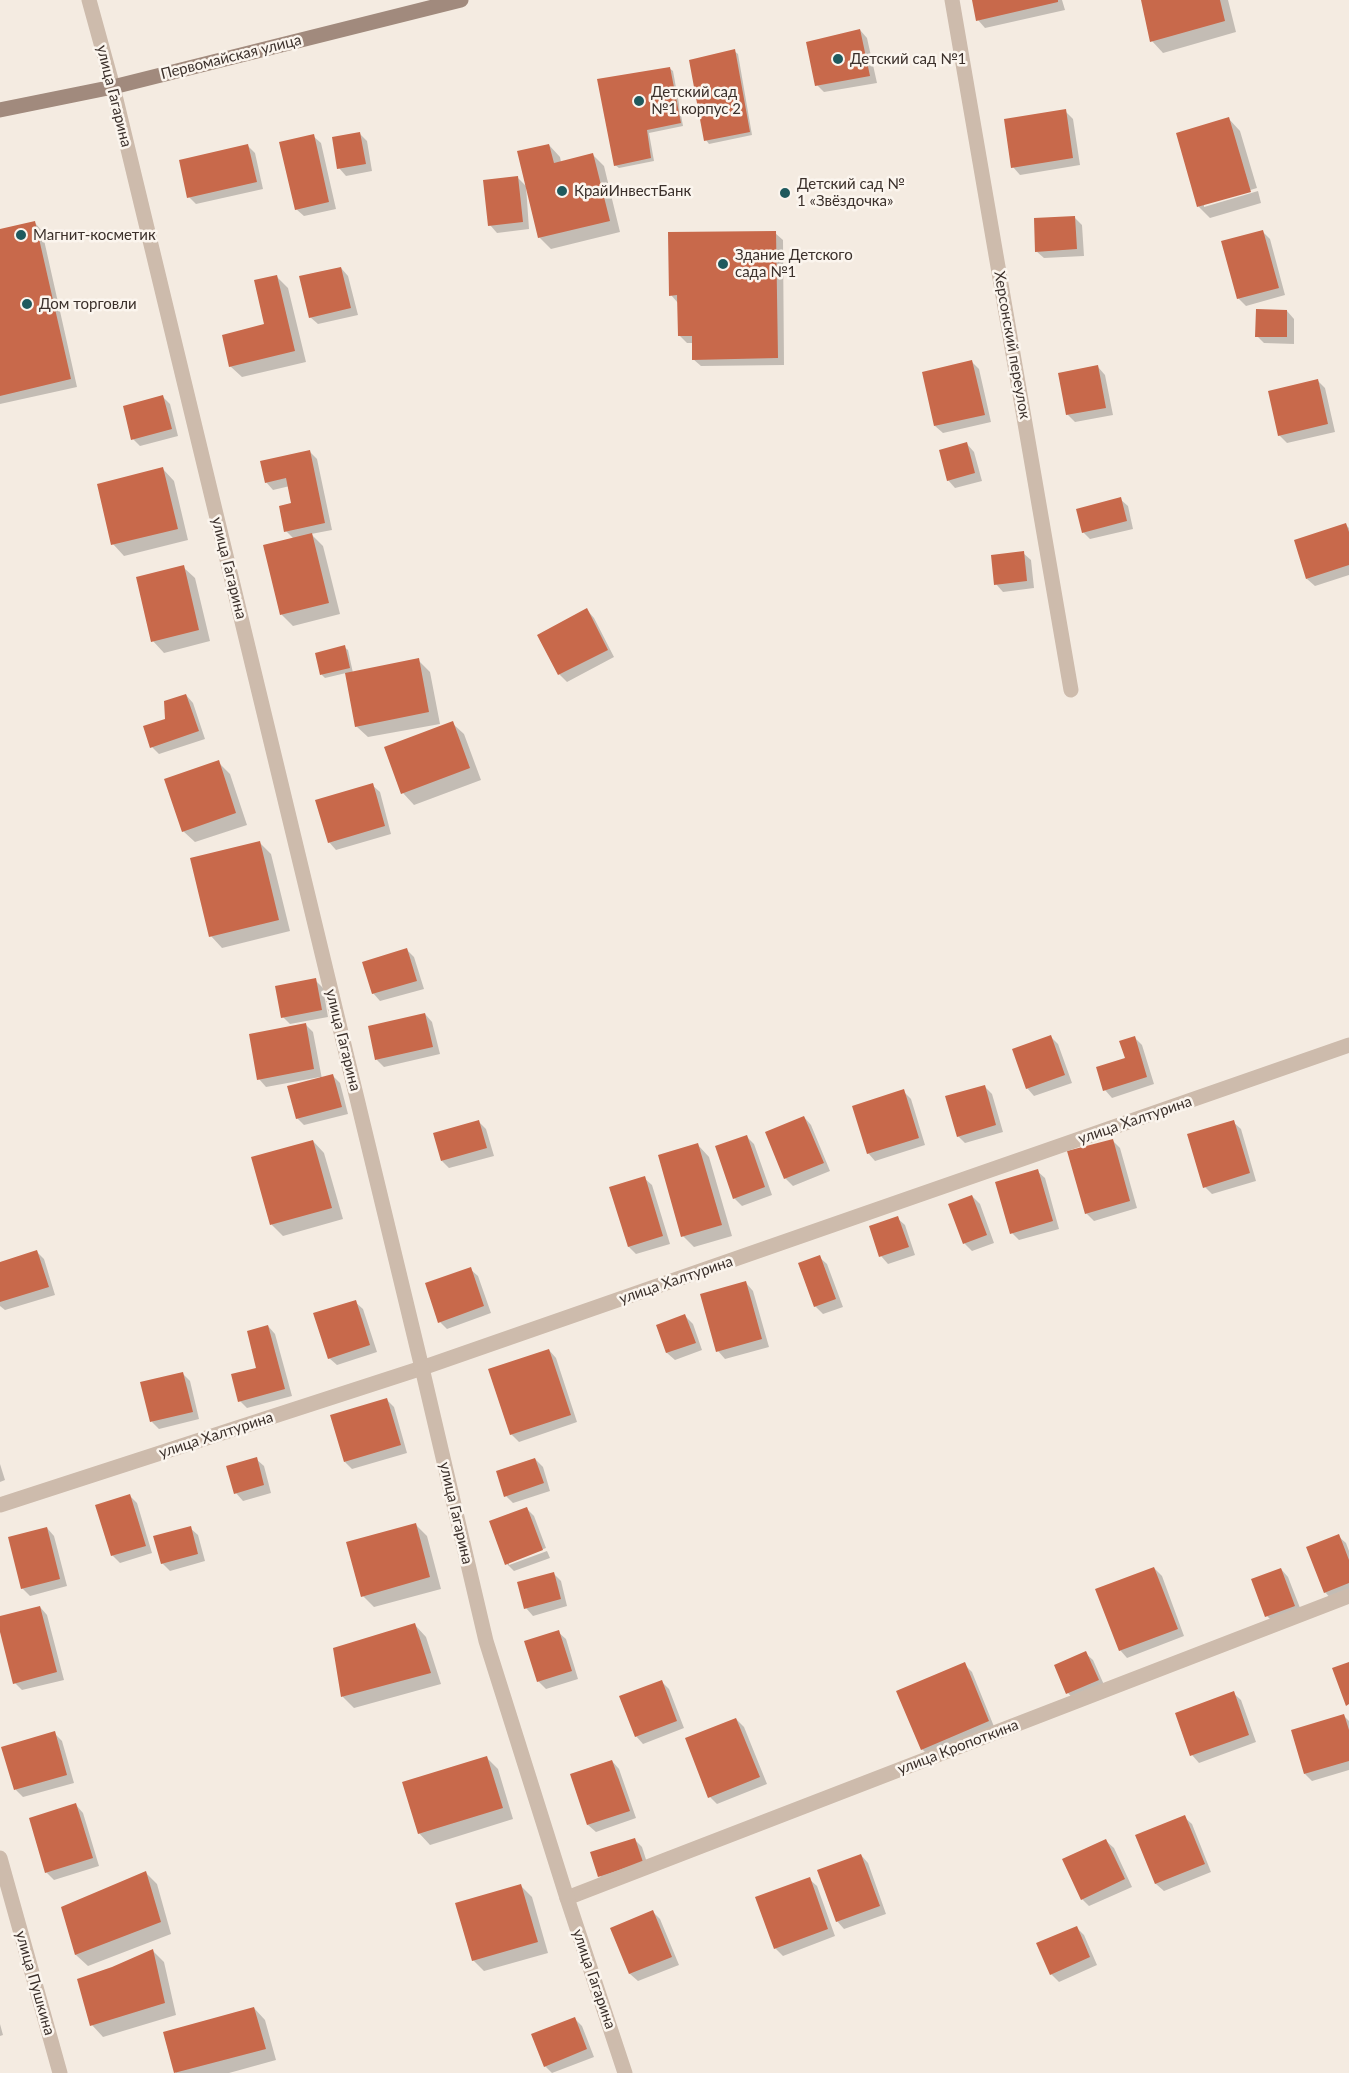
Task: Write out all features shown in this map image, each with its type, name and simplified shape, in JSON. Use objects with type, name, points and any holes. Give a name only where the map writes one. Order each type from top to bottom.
[{"type":"main road","name":"Первомайская улица","points":[[0,110],[113,87],[460,0]]},
{"type":"street","name":"улица Гагарина","points":[[89,0],[113,87],[486,1641],[625,2073]]},
{"type":"street","name":"Херсонский переулок","points":[[952,0],[1071,690]]},
{"type":"street","name":"улица Халтурина","points":[[0,1505],[422,1368],[1349,1045]]},
{"type":"street","name":"улица Кропоткина","points":[[567,1898],[1349,1596]]},
{"type":"street","name":"улица Пушкина","points":[[0,1858],[60,2073]]},
{"type":"building","points":[[972,0],[1058,0],[1058,2],[976,21]]},
{"type":"building","points":[[1141,0],[1220,0],[1225,21],[1150,42]]},
{"type":"building","name":"Детский сад №1","points":[[860,29],[870,76],[815,86],[806,42]]},
{"type":"building","points":[[735,49],[750,132],[704,141],[689,60]]},
{"type":"building","name":"Детский сад №1 корпус 2","points":[[670,67],[681,123],[647,130],[651,158],[614,166],[597,79]]},
{"type":"building","points":[[1066,109],[1073,158],[1011,168],[1004,119]]},
{"type":"building","points":[[1229,117],[1251,192],[1197,207],[1176,133]]},
{"type":"building","points":[[360,132],[366,164],[337,169],[332,137]]},
{"type":"building","points":[[314,134],[329,202],[295,210],[279,142]]},
{"type":"building","points":[[248,144],[257,182],[187,198],[179,160]]},
{"type":"building","points":[[549,144],[554,163],[593,153],[610,221],[538,238],[517,151]]},
{"type":"building","points":[[518,176],[523,222],[488,226],[483,180]]},
{"type":"building","points":[[1075,216],[1077,249],[1035,252],[1034,218]]},
{"type":"building","name":"Дом торговли","points":[[35,221],[71,379],[0,396],[0,229]]},
{"type":"building","points":[[1263,230],[1279,288],[1237,299],[1221,241]]},
{"type":"building","name":"Здание Детского сада №1","points":[[776,231],[778,358],[692,360],[692,336],[678,336],[677,295],[669,296],[668,232]]},
{"type":"building","points":[[341,267],[351,308],[309,318],[299,276]]},
{"type":"building","points":[[277,275],[295,351],[229,367],[222,335],[264,324],[254,280]]},
{"type":"building","points":[[1256,309],[1287,310],[1287,337],[1255,337]]},
{"type":"building","points":[[972,360],[985,415],[934,426],[922,372]]},
{"type":"building","points":[[1098,365],[1106,408],[1066,415],[1058,373]]},
{"type":"building","points":[[1318,379],[1328,424],[1278,436],[1268,391]]},
{"type":"building","points":[[163,395],[172,429],[131,440],[123,406]]},
{"type":"building","points":[[967,442],[975,473],[947,481],[939,450]]},
{"type":"building","points":[[310,450],[325,523],[284,532],[279,506],[291,503],[286,478],[265,483],[260,461]]},
{"type":"building","points":[[163,467],[178,529],[111,545],[97,484]]},
{"type":"building","points":[[1121,497],[1127,521],[1082,533],[1076,509]]},
{"type":"building","points":[[1346,523],[1349,532],[1349,565],[1306,579],[1294,540]]},
{"type":"building","points":[[312,533],[329,603],[280,615],[263,545]]},
{"type":"building","points":[[1024,551],[1027,581],[994,585],[991,555]]},
{"type":"building","points":[[184,565],[199,630],[151,642],[136,577]]},
{"type":"building","points":[[587,608],[608,650],[558,675],[537,635]]},
{"type":"building","points":[[345,645],[350,668],[320,675],[315,653]]},
{"type":"building","points":[[419,658],[429,712],[355,727],[345,673]]},
{"type":"building","points":[[186,694],[199,731],[150,748],[143,726],[165,719],[164,701]]},
{"type":"building","points":[[453,721],[470,768],[401,794],[384,747]]},
{"type":"building","points":[[219,760],[236,813],[182,832],[164,779]]},
{"type":"building","points":[[373,783],[385,826],[328,843],[315,800]]},
{"type":"building","points":[[260,841],[279,920],[209,937],[190,858]]},
{"type":"building","points":[[407,948],[417,981],[372,994],[362,962]]},
{"type":"building","points":[[316,978],[322,1010],[281,1018],[275,986]]},
{"type":"building","points":[[425,1013],[433,1047],[375,1060],[368,1026]]},
{"type":"building","points":[[306,1023],[314,1069],[257,1080],[249,1034]]},
{"type":"building","points":[[1051,1035],[1065,1075],[1026,1089],[1012,1049]]},
{"type":"building","points":[[1135,1036],[1147,1077],[1103,1091],[1096,1067],[1125,1058],[1119,1041]]},
{"type":"building","points":[[333,1074],[342,1107],[296,1119],[287,1086]]},
{"type":"building","points":[[985,1085],[996,1125],[957,1137],[945,1096]]},
{"type":"building","points":[[904,1089],[919,1138],[867,1154],[852,1106]]},
{"type":"building","points":[[804,1116],[824,1163],[784,1179],[765,1132]]},
{"type":"building","points":[[479,1120],[487,1148],[441,1161],[433,1133]]},
{"type":"building","points":[[1234,1120],[1250,1173],[1203,1188],[1187,1134]]},
{"type":"building","points":[[747,1135],[765,1187],[733,1199],[715,1146]]},
{"type":"building","points":[[1113,1139],[1130,1201],[1085,1214],[1067,1151]]},
{"type":"building","points":[[313,1140],[332,1208],[270,1225],[251,1157]]},
{"type":"building","points":[[698,1143],[722,1225],[681,1237],[658,1155]]},
{"type":"building","points":[[1038,1169],[1053,1221],[1010,1234],[995,1182]]},
{"type":"building","points":[[645,1176],[663,1236],[628,1247],[609,1187]]},
{"type":"building","points":[[972,1195],[987,1235],[963,1244],[948,1204]]},
{"type":"building","points":[[898,1216],[909,1247],[879,1257],[869,1226]]},
{"type":"building","points":[[37,1250],[49,1287],[0,1302],[0,1262]]},
{"type":"building","points":[[820,1255],[836,1299],[814,1307],[798,1263]]},
{"type":"building","points":[[471,1267],[484,1306],[438,1323],[425,1283]]},
{"type":"building","points":[[746,1281],[762,1339],[716,1352],[700,1294]]},
{"type":"building","points":[[356,1300],[370,1345],[328,1359],[313,1313]]},
{"type":"building","points":[[685,1314],[696,1343],[666,1353],[656,1325]]},
{"type":"building","points":[[268,1325],[285,1389],[238,1402],[231,1374],[256,1368],[247,1331]]},
{"type":"building","points":[[549,1349],[571,1415],[510,1435],[488,1369]]},
{"type":"building","points":[[183,1372],[193,1412],[150,1422],[140,1382]]},
{"type":"building","points":[[387,1398],[401,1445],[344,1462],[330,1415]]},
{"type":"building","points":[[257,1457],[264,1485],[234,1494],[226,1466]]},
{"type":"building","points":[[535,1458],[544,1483],[504,1497],[496,1471]]},
{"type":"building","points":[[130,1494],[146,1546],[111,1556],[95,1505]]},
{"type":"building","points":[[527,1507],[543,1550],[505,1565],[489,1521]]},
{"type":"building","points":[[416,1523],[430,1577],[361,1597],[346,1542]]},
{"type":"building","points":[[191,1526],[198,1554],[161,1564],[153,1536]]},
{"type":"building","points":[[47,1527],[60,1579],[21,1589],[8,1537]]},
{"type":"building","points":[[1339,1534],[1349,1560],[1349,1583],[1324,1593],[1306,1547]]},
{"type":"building","points":[[1154,1567],[1178,1629],[1119,1651],[1095,1589]]},
{"type":"building","points":[[1281,1568],[1295,1606],[1265,1617],[1251,1579]]},
{"type":"building","points":[[554,1572],[561,1599],[524,1609],[517,1582]]},
{"type":"building","points":[[40,1606],[57,1672],[13,1684],[0,1632],[0,1616]]},
{"type":"building","points":[[415,1623],[431,1673],[341,1697],[333,1648]]},
{"type":"building","points":[[559,1630],[572,1671],[537,1682],[524,1641]]},
{"type":"building","points":[[1086,1651],[1099,1680],[1066,1694],[1054,1665]]},
{"type":"building","points":[[965,1662],[989,1721],[921,1750],[896,1691]]},
{"type":"building","points":[[1349,1662],[1349,1704],[1346,1706],[1332,1668]]},
{"type":"building","points":[[662,1680],[677,1721],[635,1737],[619,1696]]},
{"type":"building","points":[[1234,1691],[1249,1735],[1190,1756],[1175,1713]]},
{"type":"building","points":[[1344,1714],[1349,1730],[1349,1761],[1304,1774],[1291,1730]]},
{"type":"building","points":[[736,1718],[760,1777],[708,1798],[685,1738]]},
{"type":"building","points":[[55,1731],[67,1775],[14,1790],[1,1747]]},
{"type":"building","points":[[487,1756],[503,1808],[418,1834],[402,1782]]},
{"type":"building","points":[[612,1760],[630,1811],[587,1825],[570,1774]]},
{"type":"building","points":[[76,1803],[93,1858],[45,1873],[29,1818]]},
{"type":"building","points":[[1185,1815],[1205,1864],[1155,1884],[1135,1835]]},
{"type":"building","points":[[635,1838],[643,1862],[598,1877],[590,1852]]},
{"type":"building","points":[[1106,1839],[1125,1879],[1081,1900],[1062,1859]]},
{"type":"building","points":[[861,1854],[880,1906],[836,1922],[817,1870]]},
{"type":"building","points":[[146,1871],[161,1922],[75,1955],[61,1907]]},
{"type":"building","points":[[810,1877],[828,1929],[774,1949],[755,1897]]},
{"type":"building","points":[[521,1884],[538,1942],[472,1961],[455,1903]]},
{"type":"building","points":[[653,1910],[672,1957],[629,1974],[610,1928]]},
{"type":"building","points":[[1077,1926],[1090,1957],[1050,1975],[1036,1943]]},
{"type":"building","points":[[153,1949],[165,2003],[90,2026],[77,1979]]},
{"type":"building","points":[[254,2007],[266,2049],[174,2073],[163,2032]]},
{"type":"building","points":[[575,2017],[587,2049],[544,2067],[531,2034]]},
{"type":"place","name":"Детский сад №1","points":[[838,59]]},
{"type":"place","name":"Детский сад №1 корпус 2","points":[[639,101]]},
{"type":"place","name":"КрайИнвестБанк","points":[[562,191]]},
{"type":"place","name":"Детский сад № 1 «Звёздочка»","points":[[785,193]]},
{"type":"place","name":"Магнит-косметик","points":[[21,235]]},
{"type":"place","name":"Здание Детского сада №1","points":[[723,264]]},
{"type":"place","name":"Дом торговли","points":[[27,304]]}]
